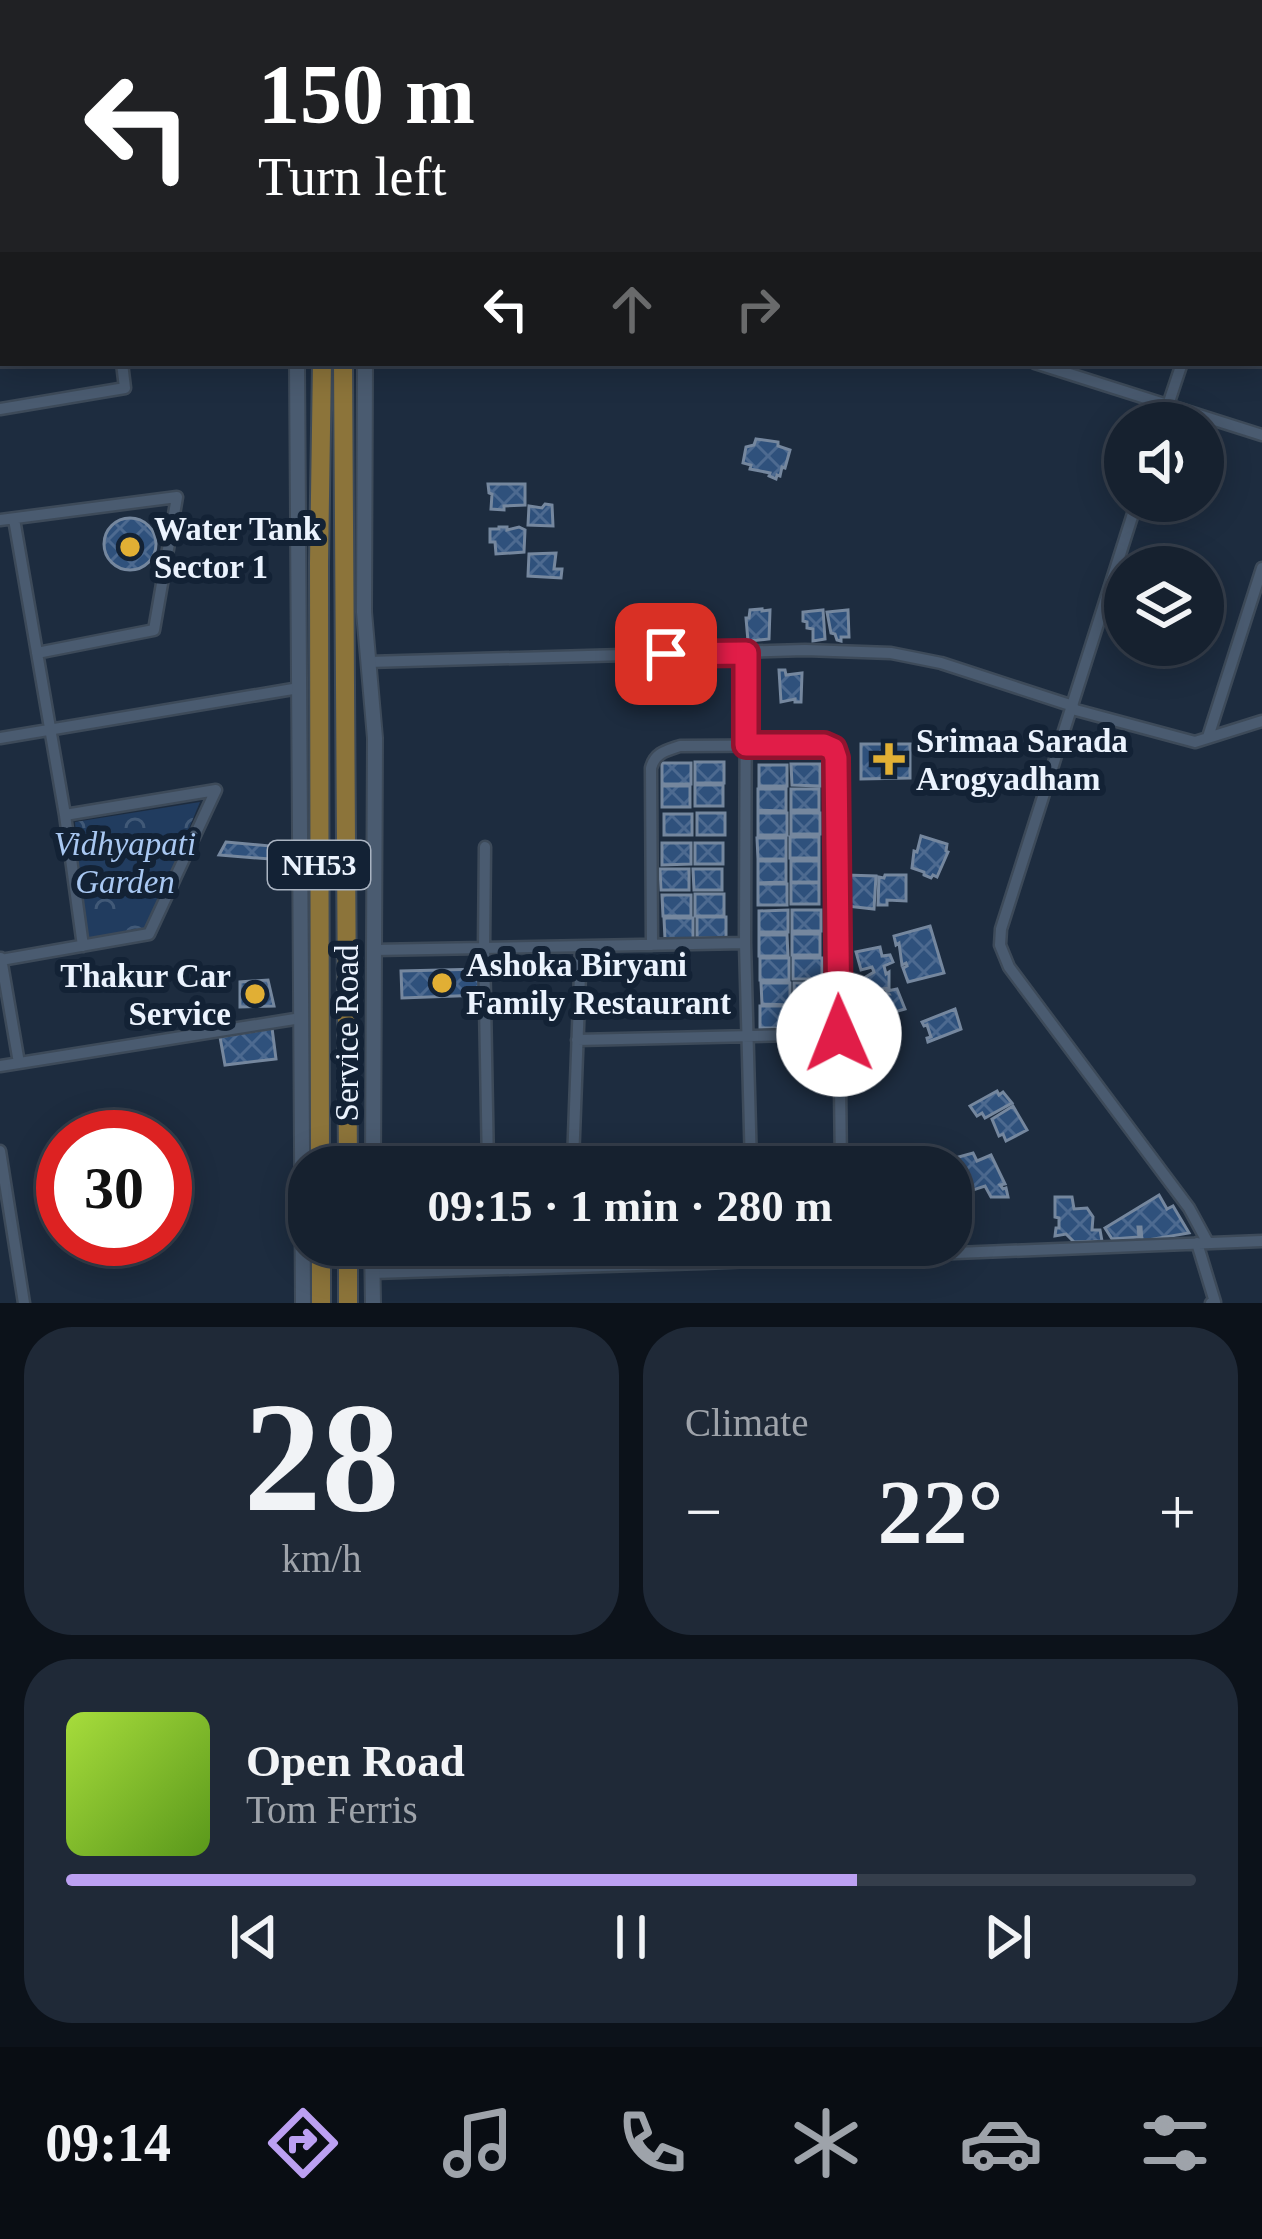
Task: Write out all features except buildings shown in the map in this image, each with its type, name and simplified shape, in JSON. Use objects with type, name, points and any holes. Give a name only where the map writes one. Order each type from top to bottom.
[{"type":"highway","name":"NH53","points":[[323,366],[332,392],[353,613],[348,1146]]},
{"type":"highway","name":"NH53","points":[[320,1146],[319,563],[332,392],[342,366]]},
{"type":"highway","points":[[298,564],[319,563]]},
{"type":"highway","points":[[321,1266],[321,1303]]},
{"type":"highway","points":[[348,1266],[348,1303]]},
{"type":"street","points":[[0,410],[125,388],[122,366]]},
{"type":"street","points":[[297,366],[303,1303]]},
{"type":"street","name":"Service Road","points":[[364,366],[353,613],[368,662],[375,737],[373,1146]]},
{"type":"street","points":[[1045,366],[1162,402]]},
{"type":"street","points":[[1169,402],[1181,366]]},
{"type":"street","points":[[1224,422],[1262,435]]},
{"type":"street","points":[[0,520],[177,497],[154,631],[38,653]]},
{"type":"street","points":[[14,519],[65,815],[82,946]]},
{"type":"street","points":[[1131,522],[1000,944],[1009,967],[1189,1208],[1202,1243],[1211,1303]]},
{"type":"street","points":[[1208,737],[1262,568]]},
{"type":"street","points":[[368,662],[805,650],[891,653],[941,663],[1181,740],[1196,742],[1262,721]]},
{"type":"street","points":[[746,653],[745,943],[751,1146]]},
{"type":"street","points":[[0,738],[298,688]]},
{"type":"street","points":[[652,945],[654,759],[680,746],[824,745],[833,749],[841,1146]]},
{"type":"street","points":[[19,1063],[0,958],[149,934],[216,790],[65,815]]},
{"type":"street","points":[[485,848],[488,1146]]},
{"type":"street","points":[[374,950],[745,943]]},
{"type":"street","points":[[574,1146],[581,947]]},
{"type":"street","points":[[0,1066],[301,1018]]},
{"type":"street","points":[[578,1040],[839,1034]]},
{"type":"street","points":[[0,1151],[24,1303]]},
{"type":"street","points":[[972,1248],[1262,1241]]},
{"type":"street","points":[[0,1260],[17,1257]]},
{"type":"street","points":[[373,1266],[373,1303]]},
{"type":"street","points":[[373,1273],[577,1266]]},
{"type":"green space","name":"Vidhyapati Garden","points":[[200,802],[146,931],[86,941],[75,822]]},
{"type":"place","name":"Water Tank Sector 1","points":[[130,547]]},
{"type":"place","name":"Srimaa Sarada Arogyadham","points":[[889,759]]},
{"type":"place","name":"Ashoka Biryani Family Restaurant","points":[[442,983]]},
{"type":"place","name":"Thakur Car Service","points":[[255,994]]},
{"type":"route","points":[[666,654],[746,653],[746,745],[833,749],[839,1034]]}]
